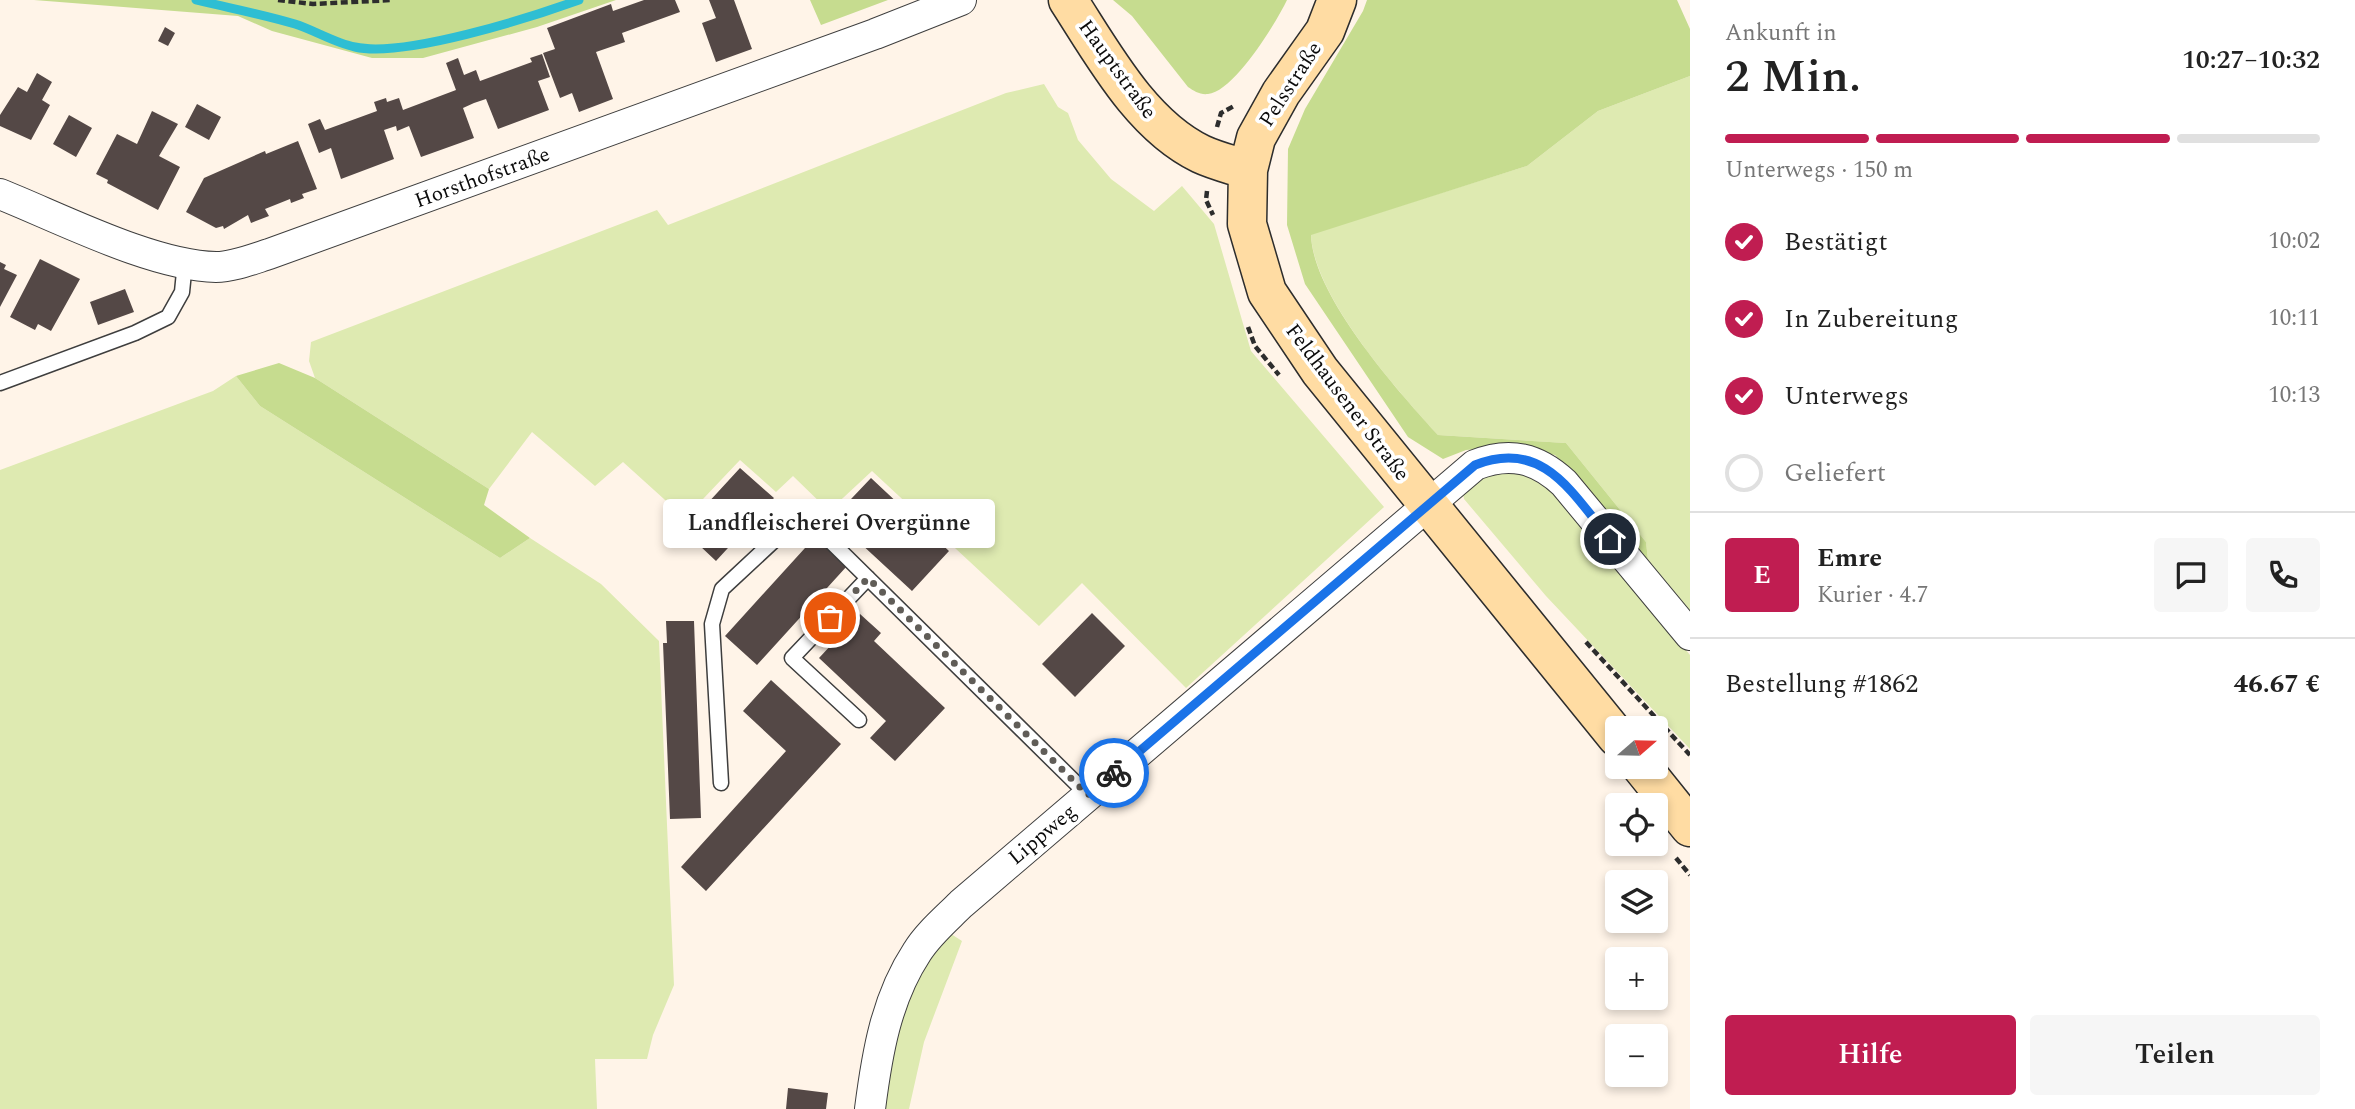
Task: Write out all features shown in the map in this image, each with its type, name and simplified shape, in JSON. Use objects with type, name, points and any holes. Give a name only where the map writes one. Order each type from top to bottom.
[{"type":"main road","name":"Hauptstraße","points":[[1069,0],[1112,66],[1157,123],[1200,154],[1248,170]]},
{"type":"main road","name":"Pelsstraße","points":[[1248,170],[1256,138],[1281,93],[1325,31],[1338,0]]},
{"type":"main road","name":"Feldhausener Straße","points":[[1248,170],[1248,224],[1267,292],[1320,371],[1605,722]]},
{"type":"main road","points":[[1651,779],[1690,827]]},
{"type":"street","name":"Horsthofstraße","points":[[0,194],[122,244],[184,262],[218,267],[269,254],[875,34],[961,0]]},
{"type":"street","name":"Lippweg","points":[[870,1109],[879,1049],[900,982],[918,950],[961,904],[1426,504],[1475,465],[1492,458],[1511,456],[1547,468],[1564,483],[1690,635]]},
{"type":"lane","points":[[0,383],[135,333],[168,317],[183,292],[184,262]]},
{"type":"lane","points":[[721,783],[712,624],[722,589],[794,522],[812,523],[1088,795]]},
{"type":"lane","points":[[859,720],[792,658],[868,578]]},
{"type":"path","points":[[278,0],[313,4],[392,0]]},
{"type":"green space","points":[[34,0],[616,0],[537,27],[423,58],[372,58],[272,31],[238,16]]},
{"type":"green space","points":[[810,0],[888,0],[821,25]]},
{"type":"green space","points":[[1113,0],[1287,0],[1274,24],[1242,69],[1230,82],[1205,94],[1188,87],[1132,16]]},
{"type":"green space","points":[[1367,0],[1677,0],[1690,29],[1690,76],[1598,111],[1527,166],[1311,235],[1315,259],[1341,313],[1380,368],[1438,435],[1566,443],[1646,542],[1648,560],[1555,455],[1504,447],[1466,450],[1443,459],[1408,437],[1305,284],[1287,225],[1288,149],[1305,109]]},
{"type":"green space","points":[[1690,76],[1690,611],[1648,560],[1646,542],[1566,443],[1438,435],[1380,368],[1341,313],[1315,259],[1311,234],[1527,166],[1598,111]]},
{"type":"green space","points":[[1044,84],[1058,107],[1068,113],[1078,140],[1111,179],[1154,211],[1182,186],[1214,224],[1251,351],[1384,507],[1186,688],[1082,583],[1039,626],[872,471],[829,511],[793,476],[776,492],[740,460],[685,518],[623,462],[595,486],[532,432],[489,489],[315,378],[309,361],[311,342],[657,210],[668,225],[1006,93]]},
{"type":"green space","points":[[279,363],[315,378],[489,489],[484,505],[530,538],[500,558],[260,406],[236,376]]},
{"type":"green space","points":[[236,376],[260,406],[500,558],[530,538],[601,584],[659,641],[674,985],[653,1035],[647,1059],[595,1059],[597,1109],[0,1109],[0,470],[213,391]]},
{"type":"green space","points":[[1528,472],[1558,495],[1690,655],[1690,749],[1668,726],[1668,716],[1659,716],[1546,596],[1464,499],[1463,493],[1470,486],[1501,474]]},
{"type":"green space","points":[[948,932],[962,941],[924,1042],[909,1109],[882,1109],[892,1043],[914,981]]},
{"type":"building","points":[[644,0],[675,0],[680,12],[622,33],[625,42],[596,52],[613,99],[579,112],[572,93],[560,98],[543,53],[555,49],[547,28],[611,4],[613,11]]},
{"type":"building","points":[[709,0],[734,0],[752,49],[716,62],[702,23],[716,18]]},
{"type":"building","points":[[165,27],[175,33],[168,46],[158,41]]},
{"type":"building","points":[[542,54],[550,77],[538,81],[549,110],[498,129],[486,99],[474,103],[463,108],[474,138],[421,157],[409,126],[397,131],[396,126],[384,130],[394,159],[341,179],[331,148],[319,153],[308,124],[320,119],[325,130],[377,111],[374,102],[386,98],[387,102],[399,98],[403,110],[456,90],[446,63],[458,58],[464,75],[476,70],[480,81],[532,62],[530,58]]},
{"type":"building","points":[[37,73],[52,82],[42,100],[50,105],[31,140],[0,126],[0,115],[18,87],[27,92]]},
{"type":"building","points":[[197,104],[221,117],[209,140],[185,127]]},
{"type":"building","points":[[152,111],[178,124],[159,156],[180,167],[158,210],[107,183],[108,180],[96,174],[117,134],[137,144]]},
{"type":"building","points":[[69,115],[92,128],[76,157],[53,144]]},
{"type":"building","points":[[298,141],[317,189],[302,194],[304,198],[291,203],[290,199],[265,209],[269,216],[251,223],[248,215],[224,229],[223,226],[216,228],[186,212],[204,178],[265,151],[266,154]]},
{"type":"building","points":[[40,259],[80,279],[51,331],[38,324],[35,330],[10,317]]},
{"type":"building","points":[[0,262],[6,265],[4,269],[17,275],[0,307]]},
{"type":"building","points":[[125,289],[134,312],[98,325],[90,302]]},
{"type":"building","points":[[740,468],[774,498],[716,561],[683,530]]},
{"type":"building","points":[[871,478],[949,551],[912,591],[833,518]]},
{"type":"building","points":[[815,537],[847,566],[757,665],[725,636]]},
{"type":"building","points":[[1092,613],[1125,646],[1075,697],[1042,664]]},
{"type":"building","points":[[860,614],[881,633],[874,641],[945,708],[895,761],[870,738],[886,721],[819,658]]},
{"type":"building","points":[[666,621],[694,621],[701,818],[670,819],[663,643],[667,643]]},
{"type":"building","points":[[771,680],[841,744],[706,891],[681,867],[786,751],[743,711]]},
{"type":"building","points":[[788,1088],[828,1093],[826,1109],[786,1109]]},
{"type":"waterway","points":[[196,0],[295,24],[347,45],[377,49],[404,47],[467,34],[579,0]]},
{"type":"way so far","points":[[830,618],[868,578],[1088,795],[1114,773]]},
{"type":"place","name":"Landfleischerei Overgünne","points":[[830,618]]},
{"type":"route","points":[[1114,773],[1426,504],[1475,465],[1492,458],[1511,456],[1547,468],[1564,483],[1610,539]]}]
